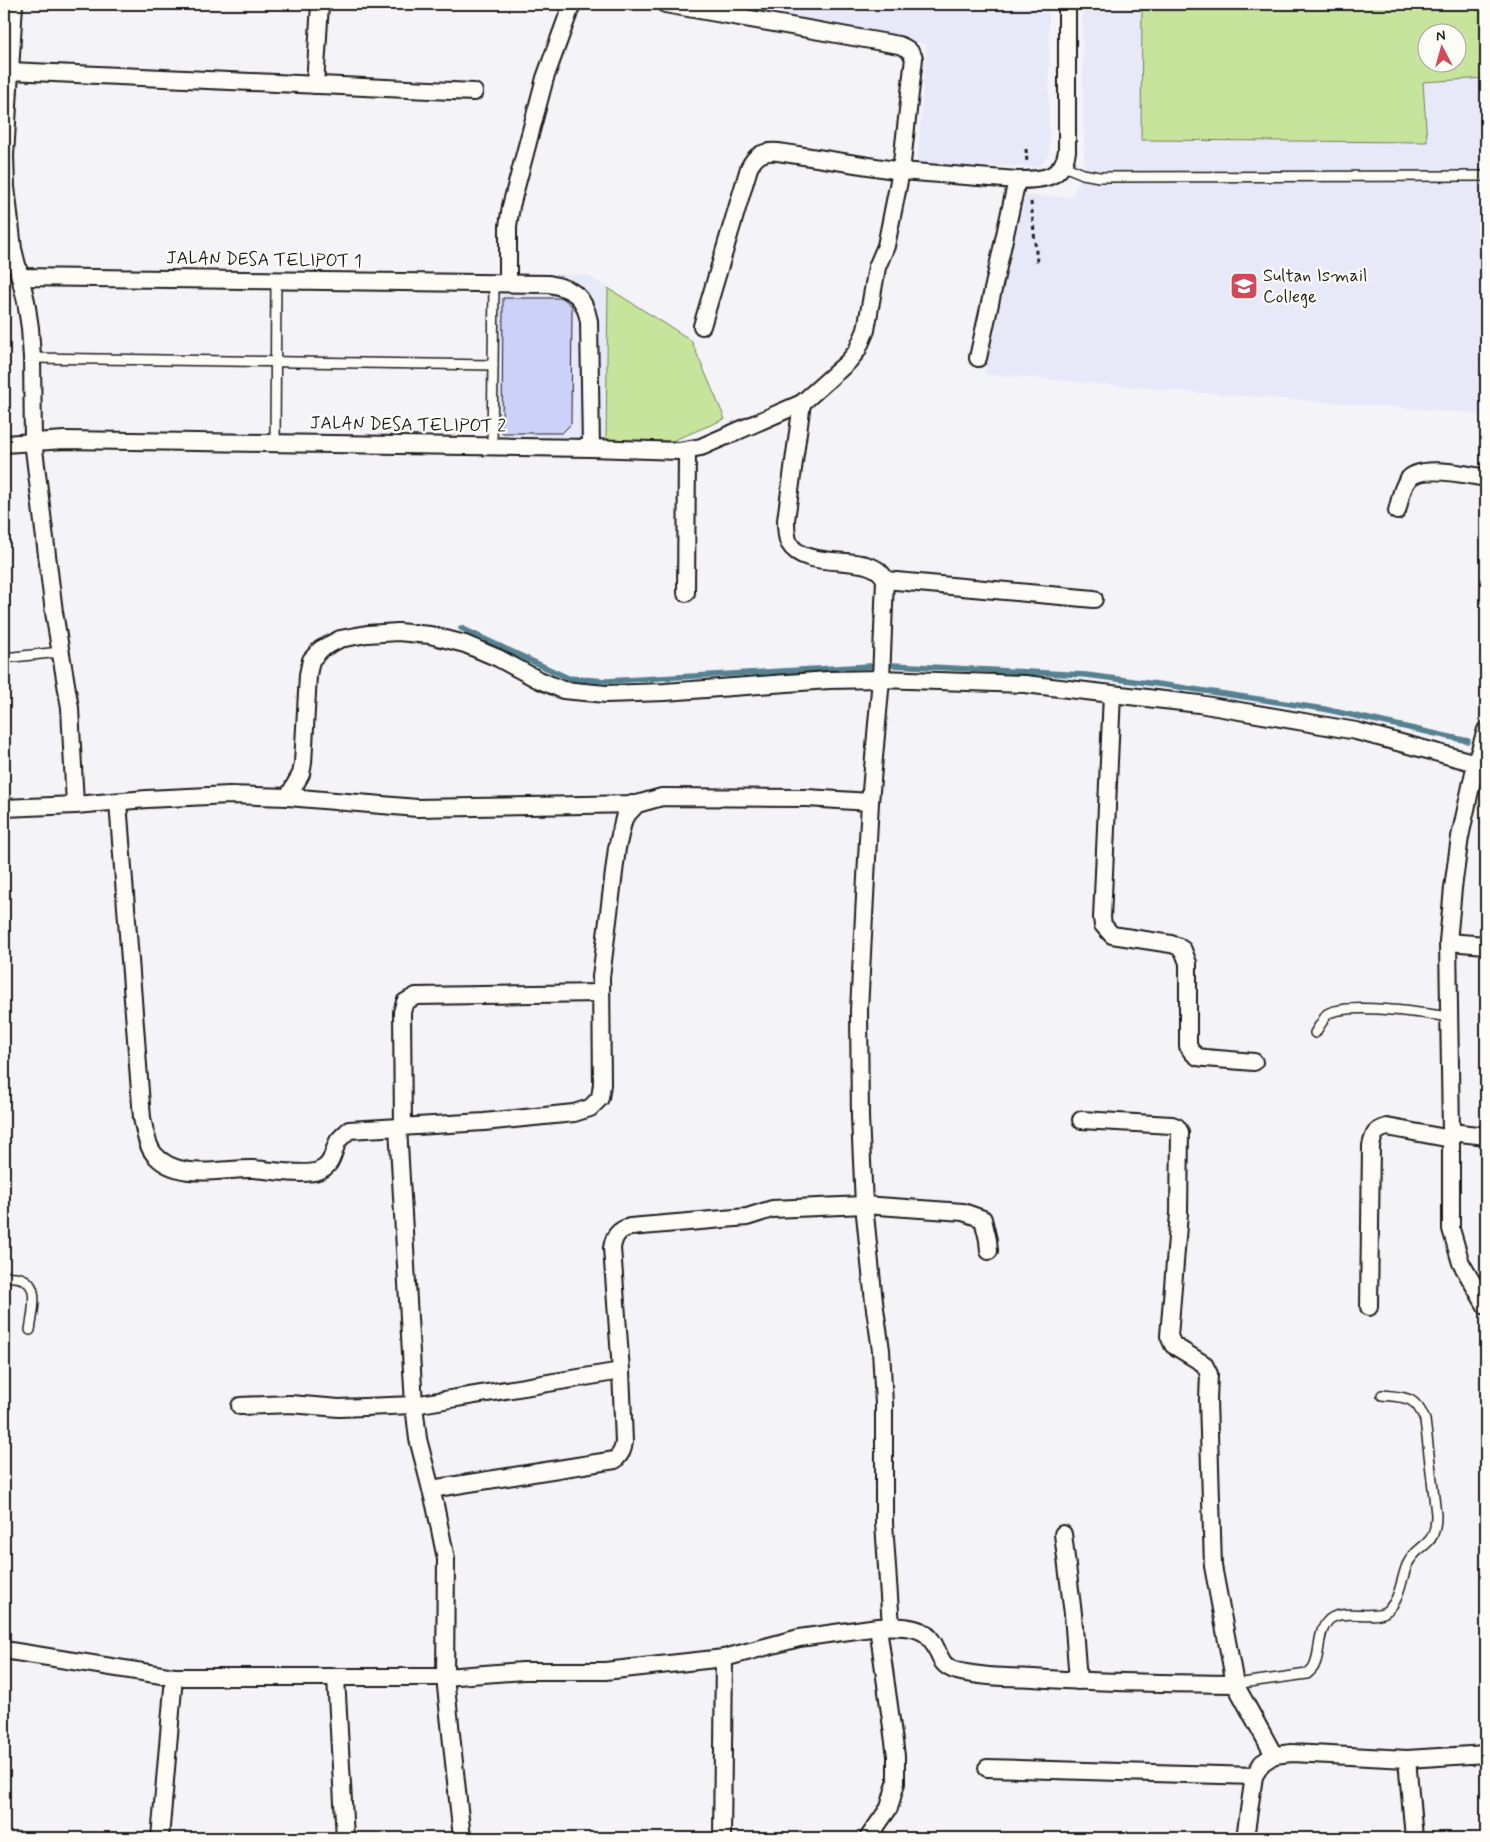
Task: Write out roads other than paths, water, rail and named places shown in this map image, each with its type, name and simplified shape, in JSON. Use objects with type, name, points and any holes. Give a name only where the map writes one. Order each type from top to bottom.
[{"type":"street","points":[[14,4],[5,156],[6,187],[13,249],[26,301],[32,358],[34,441],[54,612],[70,708],[75,805]]},
{"type":"street","points":[[315,85],[320,4]]},
{"type":"street","points":[[501,283],[511,206],[545,78],[572,4]]},
{"type":"street","name":"JALAN DESA TELIPOT 2","points":[[4,444],[34,441],[275,443],[686,450],[701,447],[802,403],[848,362],[863,340],[877,266],[886,246],[901,171],[914,65],[911,52],[906,48],[665,4]]},
{"type":"street","points":[[702,326],[749,168],[753,160],[760,154],[768,151],[901,171],[1023,180],[1054,174],[1064,166],[1067,151],[1067,4]]},
{"type":"street","points":[[10,71],[474,92]]},
{"type":"street","points":[[978,358],[1023,180]]},
{"type":"street","name":"JALAN DESA TELIPOT 1","points":[[20,276],[501,283],[550,284],[565,287],[577,294],[586,306],[589,321],[591,448]]},
{"type":"street","points":[[802,403],[786,520],[786,533],[789,543],[796,551],[807,557],[872,566],[883,574],[885,580],[880,679],[870,802],[859,1010],[860,1117],[864,1204],[881,1350],[883,1386],[885,1626],[896,1756],[896,1783],[889,1808],[868,1838]]},
{"type":"street","points":[[686,450],[686,593]]},
{"type":"street","points":[[1397,511],[1407,480],[1417,472],[1447,472],[1486,478]]},
{"type":"street","points":[[885,580],[1094,599]]},
{"type":"street","points":[[288,796],[301,774],[303,763],[308,675],[311,660],[321,649],[340,639],[367,634],[398,632],[430,635],[465,644],[563,690],[606,694],[665,692],[829,680],[880,679],[1025,684],[1199,704],[1356,730],[1481,765]]},
{"type":"street","points":[[1112,694],[1103,925],[1112,935],[1171,944],[1183,950],[1188,963],[1187,1040],[1192,1052],[1198,1057],[1254,1062]]},
{"type":"street","points":[[1486,730],[1481,765],[1460,838],[1448,942],[1451,1229],[1461,1262],[1486,1306]]},
{"type":"street","points":[[4,808],[229,796],[288,796],[416,808],[636,804],[662,797],[806,798],[870,802]]},
{"type":"street","points":[[118,802],[142,1118],[147,1140],[155,1154],[169,1165],[184,1170],[209,1172],[250,1169],[318,1172],[328,1165],[335,1154],[339,1140],[349,1130],[484,1122],[574,1113],[590,1108],[600,1098],[602,1084],[601,977],[617,848],[624,818],[636,804]]},
{"type":"street","points":[[1448,942],[1486,945]]},
{"type":"street","points":[[462,1838],[445,1677],[446,1559],[435,1505],[418,1439],[414,1406],[400,1127],[402,1012],[406,1002],[416,996],[601,993]]},
{"type":"street","points":[[1081,1120],[1172,1125],[1177,1127],[1180,1132],[1179,1213],[1169,1336],[1173,1345],[1204,1364],[1209,1374],[1208,1400],[1214,1566],[1235,1684],[1274,1755]]},
{"type":"street","points":[[1369,1307],[1371,1146],[1374,1134],[1379,1129],[1387,1127],[1451,1136],[1486,1136]]},
{"type":"street","points":[[431,1489],[615,1460],[624,1449],[621,1371],[612,1248],[613,1240],[622,1229],[747,1217],[772,1209],[864,1204],[962,1212],[983,1219],[989,1251]]},
{"type":"street","points":[[240,1406],[290,1404],[339,1408],[414,1406],[621,1371]]},
{"type":"street","points":[[1063,1534],[1073,1614],[1078,1681]]},
{"type":"street","points":[[4,1650],[174,1677],[445,1677],[523,1671],[605,1671],[724,1658],[799,1638],[885,1626],[919,1631],[929,1637],[942,1663],[954,1670],[973,1674],[1078,1681],[1235,1684]]},
{"type":"street","points":[[722,1838],[724,1658]]},
{"type":"street","points":[[160,1838],[174,1677]]},
{"type":"street","points":[[336,1677],[345,1838]]},
{"type":"street","points":[[1245,1838],[1254,1776],[1262,1763],[1274,1755],[1292,1753],[1407,1759],[1486,1754]]},
{"type":"street","points":[[1407,1759],[1414,1838]]},
{"type":"street","points":[[987,1768],[1254,1776]]},
{"type":"lane","points":[[1064,166],[1090,177],[1099,178],[1486,176]]},
{"type":"lane","points":[[275,443],[276,280]]},
{"type":"lane","points":[[492,446],[493,366],[501,283]]},
{"type":"lane","points":[[32,358],[493,366]]},
{"type":"lane","points":[[4,658],[60,652]]},
{"type":"lane","points":[[1315,1033],[1327,1014],[1340,1010],[1392,1010],[1449,1017]]},
{"type":"lane","points":[[4,1277],[18,1277],[29,1282],[34,1292],[34,1307],[30,1330]]},
{"type":"lane","points":[[1235,1684],[1307,1674],[1315,1666],[1322,1631],[1327,1621],[1338,1615],[1384,1613],[1394,1605],[1408,1562],[1433,1537],[1436,1527],[1436,1514],[1425,1420],[1420,1408],[1412,1400],[1382,1395]]},
{"type":"waterway","points":[[461,628],[568,678],[607,681],[870,666]]},
{"type":"waterway","points":[[892,665],[1086,675],[1172,686],[1324,709],[1468,741]]},
{"type":"place","name":"Sultan Ismail College","points":[[1244,286]]}]
